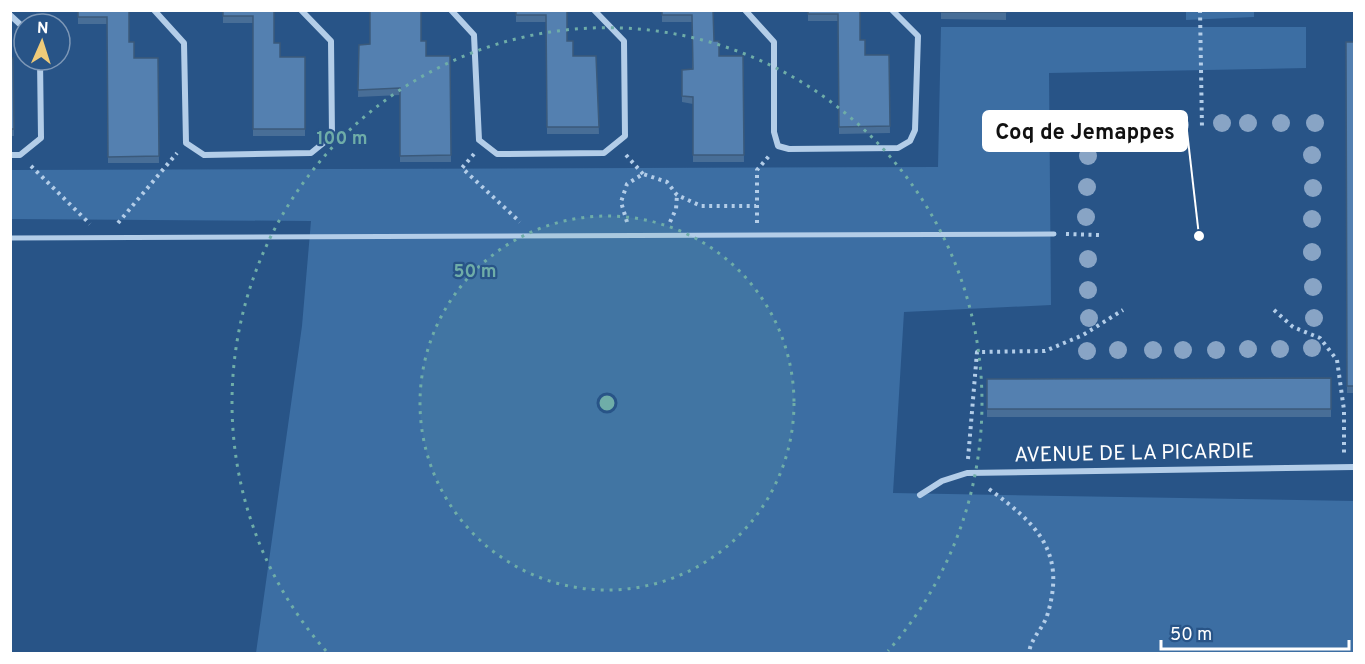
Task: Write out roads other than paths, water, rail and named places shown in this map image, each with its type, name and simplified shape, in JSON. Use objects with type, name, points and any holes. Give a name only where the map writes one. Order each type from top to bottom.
[{"type":"street","points":[[154,10],[184,43],[186,143],[204,155],[311,153],[332,136],[331,41],[301,10]]},
{"type":"street","points":[[451,10],[474,35],[479,140],[496,154],[604,153],[625,136],[624,41],[594,10]]},
{"type":"street","points":[[745,10],[774,42],[774,132],[778,146],[789,149],[898,148],[910,141],[915,130],[918,36],[892,10]]},
{"type":"street","points":[[10,155],[20,155],[41,138],[40,72]]},
{"type":"street","points":[[10,238],[1054,234]]},
{"type":"street","name":"AVENUE DE LA PICARDIE","points":[[920,495],[942,481],[967,473],[1354,467]]},
{"type":"place","name":"Coq de Jemappes","points":[[1199,236]]}]
